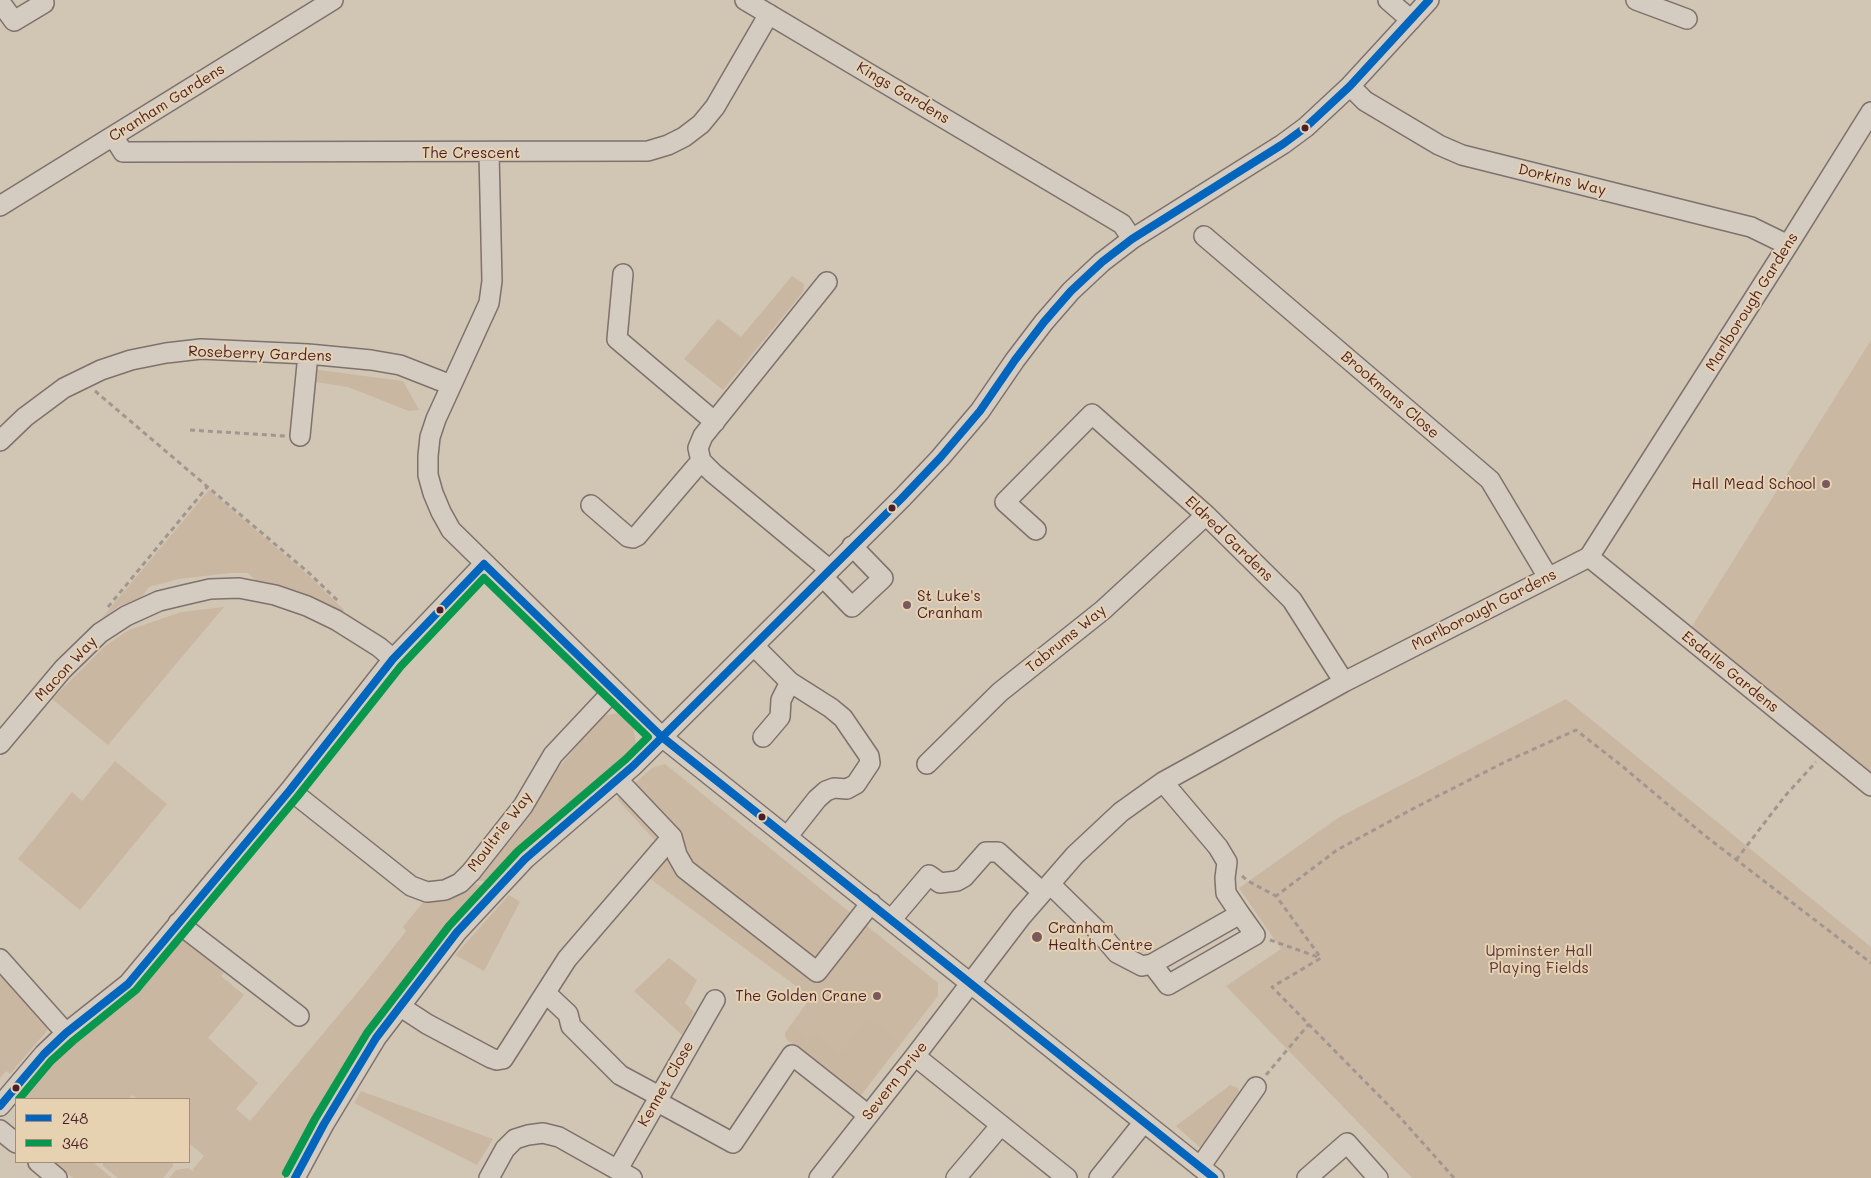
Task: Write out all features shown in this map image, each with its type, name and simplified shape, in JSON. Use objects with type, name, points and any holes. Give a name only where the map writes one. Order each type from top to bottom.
[{"type":"street","name":"Cranham Gardens","points":[[0,206],[333,0]]},
{"type":"street","name":"Kings Gardens","points":[[745,0],[1122,224],[1132,239]]},
{"type":"street","points":[[1388,0],[1411,20]]},
{"type":"street","points":[[295,1178],[324,1124],[376,1038],[457,932],[525,859],[662,737],[940,458],[980,411],[1014,360],[1071,291],[1102,262],[1132,239],[1283,144],[1306,127],[1350,86],[1429,0]]},
{"type":"street","points":[[1636,0],[1687,19]]},
{"type":"street","points":[[0,2],[14,21],[44,3]]},
{"type":"street","name":"The Crescent","points":[[113,136],[123,152],[630,153],[648,151],[668,145],[701,124],[715,107],[770,14]]},
{"type":"street","name":"Dorkins Way","points":[[1350,86],[1365,101],[1438,145],[1462,155],[1751,227],[1788,245]]},
{"type":"street","name":"Marlborough Gardens","points":[[971,984],[1021,917],[1075,855],[1121,812],[1163,782],[1344,682],[1548,577],[1589,558],[1871,112]]},
{"type":"street","points":[[489,153],[492,282],[489,302],[436,419],[430,437],[428,475],[440,512],[451,530],[662,737],[1207,1172],[1256,1087]]},
{"type":"street","name":"Brookmans Close","points":[[1204,236],[1490,480],[1548,577]]},
{"type":"street","points":[[623,274],[617,339],[715,422]]},
{"type":"street","points":[[826,282],[703,436],[698,448],[702,461],[713,473],[826,573],[852,607],[883,578],[852,546]]},
{"type":"street","name":"Roseberry Gardens","points":[[0,441],[25,416],[64,388],[131,360],[166,353],[202,349],[308,354],[371,360],[400,364],[452,384]]},
{"type":"street","points":[[300,436],[308,354]]},
{"type":"street","name":"Eldred Gardens","points":[[1036,530],[1005,502],[1092,414],[1206,515],[1292,600],[1344,682]]},
{"type":"street","points":[[591,505],[628,537],[632,538],[637,536],[702,461]]},
{"type":"street","name":"Tabrums Way","points":[[927,764],[1000,692],[1103,610],[1206,515]]},
{"type":"street","name":"Esdaile Gardens","points":[[1589,558],[1871,786]]},
{"type":"street","points":[[0,1106],[44,1054],[66,1033],[128,984],[290,790],[393,659],[484,564]]},
{"type":"street","name":"Macon Way","points":[[0,744],[63,669],[100,633],[126,616],[159,602],[210,589],[239,588],[275,595],[307,606],[336,620],[379,647],[393,659]]},
{"type":"street","points":[[754,646],[790,682],[831,708],[843,718],[869,756],[870,764],[856,784],[848,788],[834,788],[826,791],[817,799],[787,837]]},
{"type":"street","points":[[763,737],[780,717],[780,700],[790,682]]},
{"type":"street","name":"Moultrie Way","points":[[290,790],[411,886],[427,892],[445,890],[460,883],[471,872],[523,806],[552,755],[614,690]]},
{"type":"street","points":[[617,779],[672,837],[677,855],[685,869],[817,972],[870,904]]},
{"type":"street","points":[[1152,964],[1168,985],[1255,935],[1226,893],[1227,862],[1218,847],[1163,782]]},
{"type":"street","points":[[401,1007],[491,1058],[503,1059],[567,959],[672,837]]},
{"type":"street","points":[[891,920],[930,875],[940,883],[957,881],[964,877],[986,852],[998,852],[1046,888],[1100,933],[1116,953],[1142,966],[1152,964],[1240,914]]},
{"type":"street","points":[[178,924],[299,1016]]},
{"type":"street","points":[[0,959],[66,1033]]},
{"type":"street","name":"Severn Drive","points":[[819,1178],[971,984]]},
{"type":"street","points":[[550,997],[568,1014],[571,1026],[620,1075],[733,1144],[792,1055],[868,1115]]},
{"type":"street","name":"Kennet Close","points":[[625,1173],[658,1099],[715,1000]]},
{"type":"street","points":[[915,1056],[1067,1178]]},
{"type":"street","points":[[1099,1178],[1144,1122]]},
{"type":"street","points":[[956,1178],[1000,1125]]},
{"type":"street","points":[[0,1130],[15,1143]]},
{"type":"street","points":[[489,1178],[506,1149],[515,1140],[528,1135],[543,1133],[559,1137],[625,1173]]},
{"type":"street","points":[[1307,1178],[1346,1143],[1378,1178]]},
{"type":"street","points":[[39,1163],[56,1178]]},
{"type":"path","points":[[82,379],[309,573],[339,603]]},
{"type":"path","points":[[190,430],[300,436]]},
{"type":"path","points":[[100,633],[99,617],[208,486]]},
{"type":"path","points":[[1276,896],[1337,850],[1505,762],[1576,730],[1736,860],[1871,964]]},
{"type":"path","points":[[1736,860],[1785,796],[1827,750]]},
{"type":"path","points":[[1227,862],[1248,881],[1276,896],[1321,958]]},
{"type":"path","points":[[1255,935],[1321,958]]},
{"type":"path","points":[[1321,958],[1272,987],[1398,1115],[1454,1178]]},
{"type":"path","points":[[1256,1087],[1309,1024]]},
{"type":"shaded area","name":"Hall Mead School","points":[[1871,340],[1871,772],[1691,628]]},
{"type":"shaded area","points":[[665,764],[938,983],[938,996],[861,1095],[786,1039],[785,1033],[811,997],[645,875],[658,844],[617,799],[652,768]]},
{"type":"green space","points":[[792,276],[804,284],[803,292],[723,390],[684,359],[718,319],[741,337]]},
{"type":"green space","points":[[311,369],[403,381],[419,410],[409,411],[348,387],[309,381]]},
{"type":"green space","points":[[209,490],[307,574],[344,610],[343,612],[314,597],[285,587],[255,580],[248,573],[230,573],[179,579],[149,587],[141,598],[119,606],[102,618]]},
{"type":"green space","points":[[224,607],[108,745],[52,699],[105,646],[129,630],[181,612]]},
{"type":"green space","name":"Upminster Hall Playing Fields","points":[[1566,699],[1871,947],[1871,1178],[1412,1178],[1226,986],[1281,949],[1239,888],[1338,818]]},
{"type":"green space","points":[[619,713],[633,727],[636,743],[625,760],[555,819],[491,882],[472,880],[520,823],[556,771],[601,716]]},
{"type":"green space","points":[[115,761],[167,804],[80,910],[18,859],[72,792],[82,801]]},
{"type":"green space","points":[[472,884],[489,886],[450,928],[372,1029],[282,1178],[169,1178],[176,1170],[188,1168],[194,1172],[193,1169],[204,1156],[190,1144],[190,1098],[136,1098],[132,1095],[129,1098],[22,1098],[42,1072],[69,1045],[127,1001],[180,940],[187,937],[228,967],[221,976],[244,995],[208,1038],[258,1083],[236,1109],[250,1121],[367,981],[406,931],[403,927],[424,901],[448,900],[462,894]]},
{"type":"green space","points":[[509,895],[520,902],[484,971],[455,955]]},
{"type":"green space","points":[[669,958],[697,980],[685,1003],[694,1012],[682,1035],[634,991]]},
{"type":"green space","points":[[0,968],[46,1020],[48,1028],[10,1074],[6,1071],[0,1078]]},
{"type":"green space","points":[[869,1018],[900,1044],[861,1095],[786,1039],[785,1033],[790,1026],[810,1040],[816,1034],[840,1054]]},
{"type":"green space","points":[[1230,1085],[1238,1088],[1240,1098],[1204,1151],[1176,1126]]},
{"type":"green space","points":[[361,1091],[493,1139],[477,1165],[354,1103]]},
{"type":"green space","points":[[55,1163],[96,1163],[112,1178],[73,1178]]},
{"type":"green space","points":[[103,1163],[172,1163],[173,1166],[163,1178],[118,1178],[103,1166]]},
{"type":"transit line","name":"248","points":[[295,1178],[324,1124],[376,1038],[457,932],[525,859],[633,766],[902,498],[940,458],[980,411],[1015,360],[1071,291],[1102,262],[1132,239],[1283,144],[1306,127],[1350,86],[1429,0]]},
{"type":"transit line","name":"248","points":[[484,564],[662,737],[1214,1178]]},
{"type":"transit line","name":"248","points":[[0,1106],[44,1054],[66,1033],[128,984],[290,790],[393,659],[484,564]]},
{"type":"transit line","name":"346","points":[[20,1098],[51,1061],[136,990],[298,796],[401,666],[484,578],[648,737],[626,759],[518,851],[449,926],[367,1033],[315,1119],[286,1173]]},
{"type":"place","name":"Hall Mead School","points":[[1826,484]]},
{"type":"place","name":"St Luke's Cranham","points":[[907,605]]},
{"type":"place","name":"Cranham Health Centre","points":[[1037,937]]},
{"type":"place","name":"The Golden Crane","points":[[877,996]]}]
